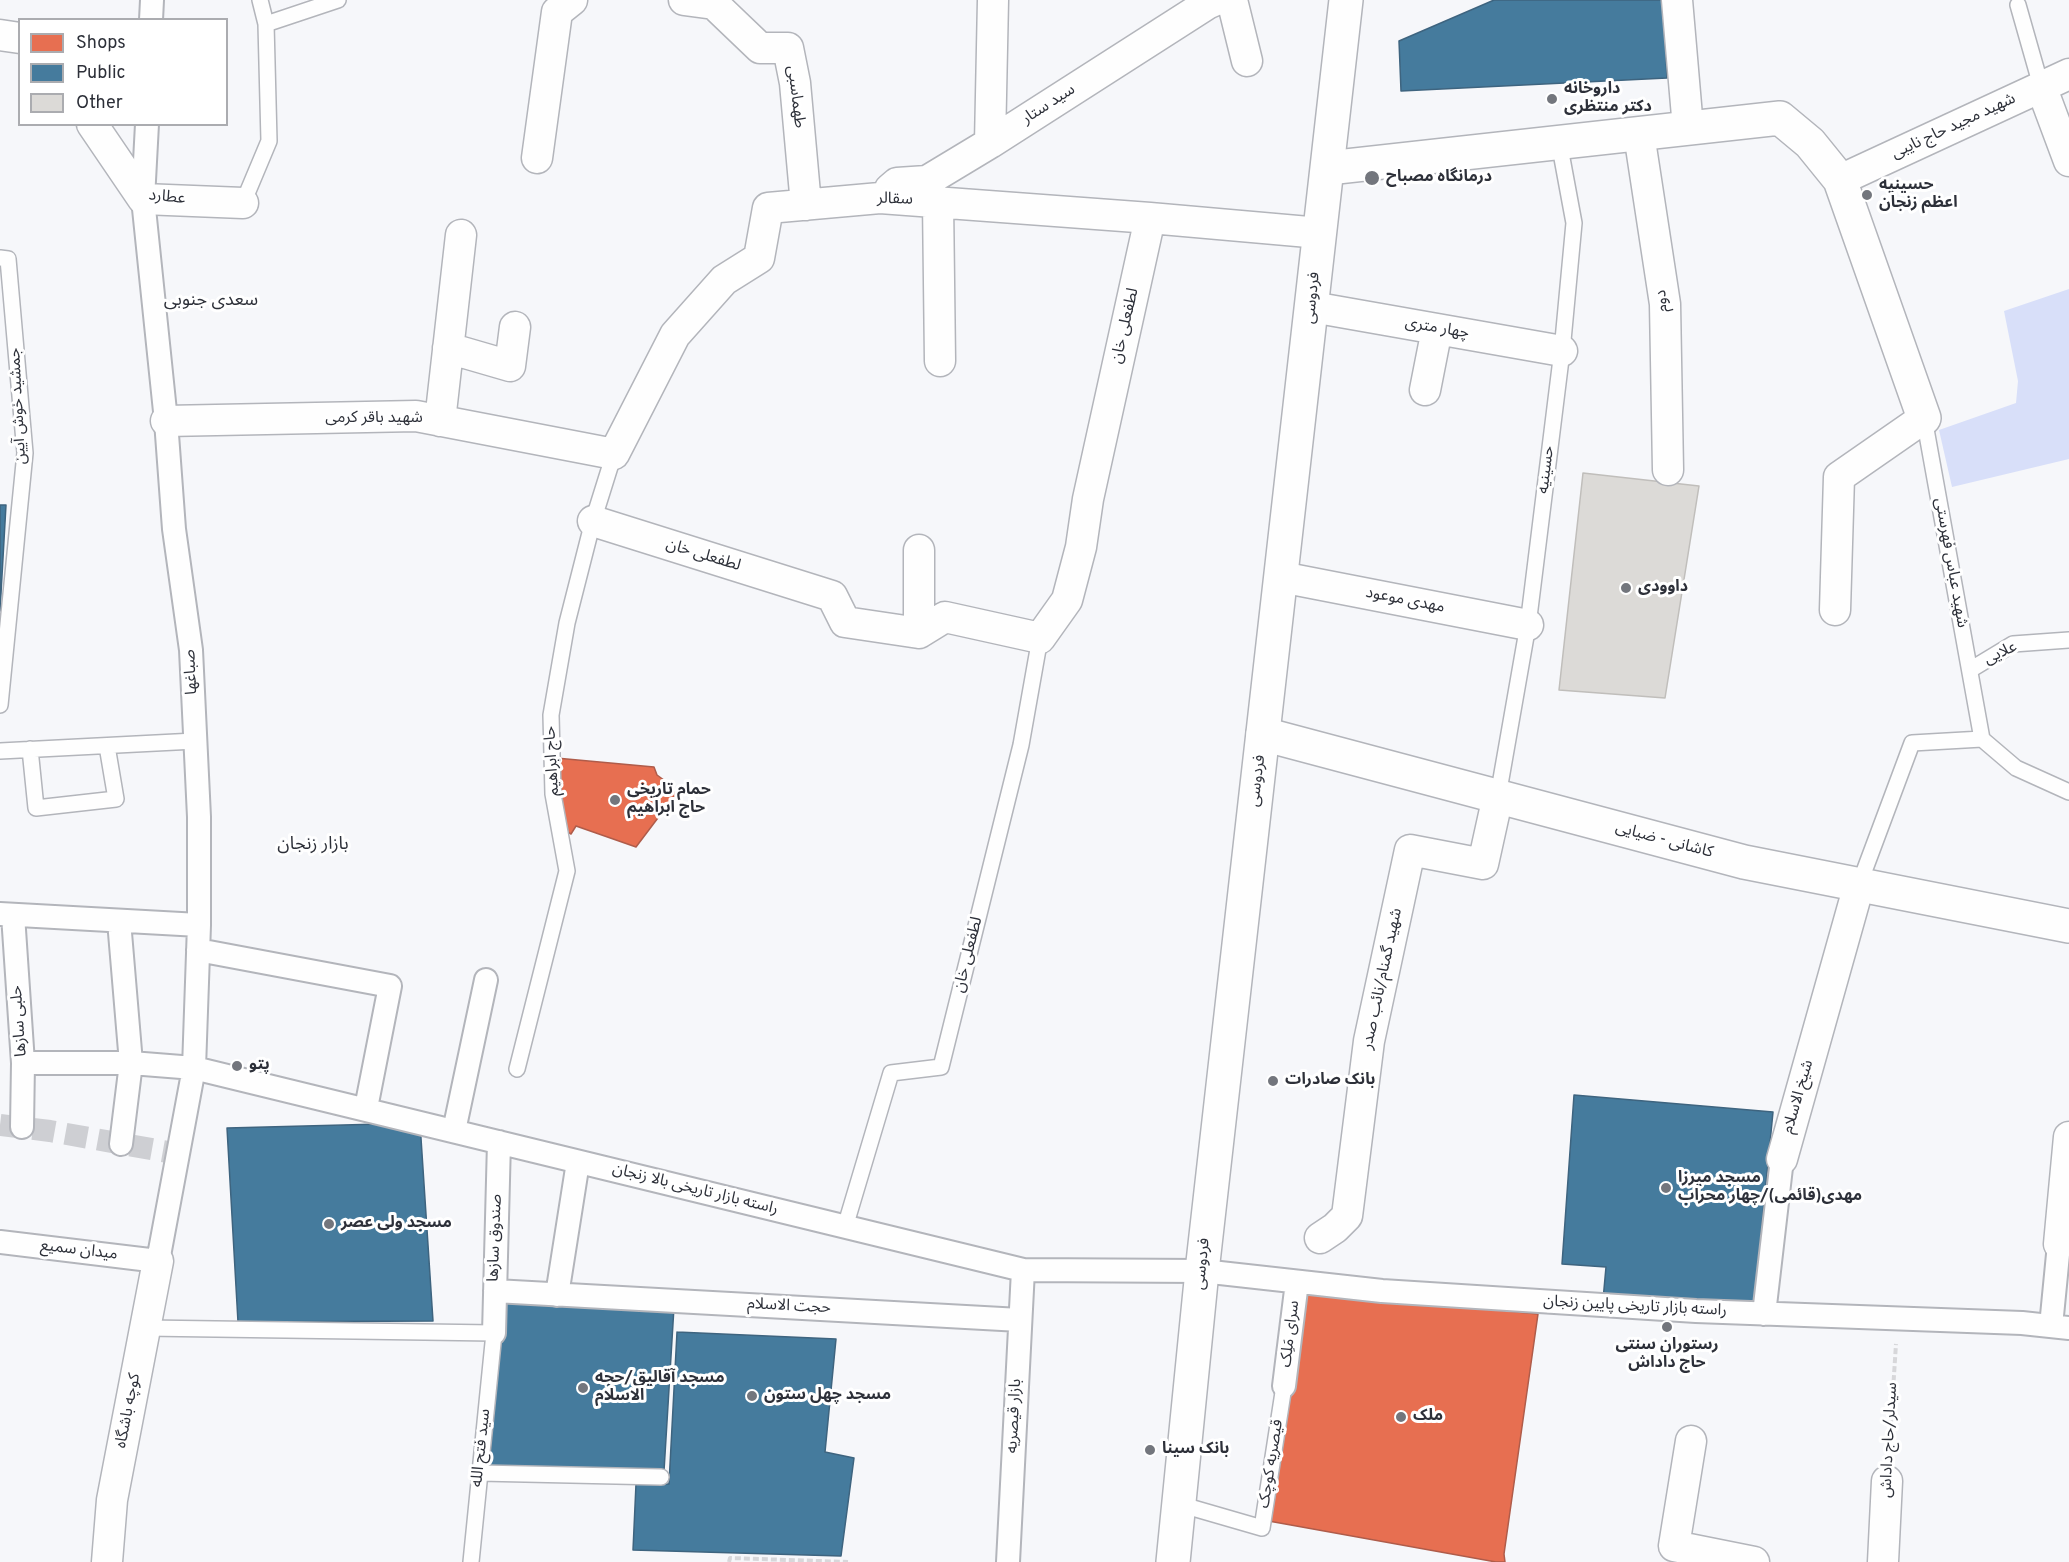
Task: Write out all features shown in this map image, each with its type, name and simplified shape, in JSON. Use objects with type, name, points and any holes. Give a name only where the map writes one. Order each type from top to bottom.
[{"type":"street","points":[[151,18],[152,0]]},
{"type":"street","points":[[537,158],[557,12],[572,0]]},
{"type":"street","points":[[684,0],[715,2]]},
{"type":"street","points":[[990,143],[993,0]]},
{"type":"street","name":"فردوسی","points":[[1173,1562],[1202,1271],[1346,0]]},
{"type":"street","points":[[1676,0],[1688,128]]},
{"type":"street","points":[[1215,1],[1247,61]]},
{"type":"street","name":"سید ستار","points":[[880,198],[897,183],[927,180],[990,143],[1215,1]]},
{"type":"street","name":"طهماسبی","points":[[715,2],[760,48],[788,48],[795,83],[806,205]]},
{"type":"street","points":[[0,35],[18,38]]},
{"type":"street","name":"شهید مجید حاج نایبی","points":[[1840,180],[2069,74]]},
{"type":"street","points":[[2041,86],[2069,161]]},
{"type":"street","points":[[1328,168],[1780,118],[1810,143],[1840,180]]},
{"type":"street","name":"عطارد","points":[[93,126],[143,199],[243,203]]},
{"type":"street","name":"صباغها","points":[[147,126],[143,199],[166,421],[174,529],[191,650],[199,817],[199,925],[194,1068],[158,1261]]},
{"type":"street","name":"دوم","points":[[1639,134],[1665,304],[1668,470]]},
{"type":"street","name":"شهید عباس فهرستی","points":[[1840,180],[1924,418]]},
{"type":"street","name":"سقالر","points":[[614,454],[675,335],[724,280],[759,258],[768,208],[880,198],[1320,233]]},
{"type":"street","points":[[938,202],[940,361]]},
{"type":"street","name":"لطفعلی خان","points":[[1040,638],[1067,600],[1081,548],[1088,499],[1150,218]]},
{"type":"street","points":[[440,421],[461,235]]},
{"type":"street","name":"چهار متری","points":[[1312,307],[1562,351]]},
{"type":"street","points":[[448,348],[510,366],[514,327]]},
{"type":"street","points":[[1425,390],[1437,329]]},
{"type":"street","name":"شهید باقر کرمی","points":[[166,421],[416,416],[614,454]]},
{"type":"street","points":[[1835,610],[1839,477],[1924,418]]},
{"type":"street","name":"لطفعلی خان","points":[[593,521],[832,596],[844,622],[919,633]]},
{"type":"street","points":[[919,550],[919,633]]},
{"type":"street","name":"مهدی موعود","points":[[1281,577],[1528,625]]},
{"type":"street","points":[[919,633],[945,617],[1040,638]]},
{"type":"street","name":"کاشانی - ضیایی","points":[[1263,734],[1744,862],[2069,926]]},
{"type":"street","name":"شهید گمنام/نائب صدر","points":[[1320,1238],[1347,1216],[1369,1041],[1410,850],[1483,864],[1497,796]]},
{"type":"street","name":"شیخ الاسلام","points":[[1764,1314],[1782,1159],[1859,885]]},
{"type":"street","points":[[7,914],[199,925]]},
{"type":"street","name":"حلبی سازها","points":[[7,914],[10,1027],[23,1063],[21,1127]]},
{"type":"street","points":[[119,921],[131,1063],[122,1144]]},
{"type":"street","points":[[198,950],[390,986],[367,1103]]},
{"type":"street","points":[[455,1126],[486,980]]},
{"type":"street","name":"راسته بازار تاریخی بالا زنجان","points":[[23,1063],[131,1063],[194,1068],[1023,1270],[1202,1271]]},
{"type":"street","name":"صندوق سازها","points":[[494,1334],[499,1142]]},
{"type":"street","points":[[2060,1327],[2059,1244],[2068,1154]]},
{"type":"street","points":[[557,1295],[578,1162]]},
{"type":"street","name":"میدان سمیع","points":[[0,1242],[158,1261]]},
{"type":"street","name":"کوچه باشگاه","points":[[107,1562],[112,1500],[158,1261]]},
{"type":"street","name":"بازار قیصریه","points":[[1008,1562],[1023,1270]]},
{"type":"street","name":"راسته بازار تاریخی پایین زنجان","points":[[1202,1271],[1382,1291],[1696,1311],[2022,1323],[2060,1327]]},
{"type":"street","name":"سرای مَلِک","points":[[1284,1386],[1297,1282]]},
{"type":"street","name":"حجت الاسلام","points":[[495,1291],[1020,1320]]},
{"type":"street","points":[[1691,1441],[1674,1546],[1754,1562]]},
{"type":"street","name":"سیدلر/حاج داداش","points":[[1883,1562],[1887,1481]]},
{"type":"lane","points":[[243,203],[269,141],[266,24],[260,0]]},
{"type":"lane","points":[[266,24],[339,0]]},
{"type":"lane","points":[[2018,5],[2041,86]]},
{"type":"lane","name":"حسینیه","points":[[1497,796],[1528,625],[1562,351],[1574,223],[1559,142]]},
{"type":"lane","name":"جمشید خوش آیین","points":[[0,258],[8,259],[25,453],[0,705]]},
{"type":"lane","name":"شهید عباس فهرستی","points":[[1924,418],[1982,739]]},
{"type":"lane","name":"حاج ابراهیم","points":[[517,1069],[567,871],[553,794],[551,715],[567,623],[593,521],[614,454]]},
{"type":"lane","name":"لطفعلی خان","points":[[845,1227],[891,1073],[941,1067],[1020,745],[1040,638]]},
{"type":"lane","name":"علایی","points":[[1970,670],[2013,644],[2069,640]]},
{"type":"lane","points":[[1859,885],[1912,743],[1982,739],[2016,768],[2069,792]]},
{"type":"lane","points":[[0,751],[195,741]]},
{"type":"lane","points":[[30,749],[36,808],[116,799],[107,746]]},
{"type":"lane","points":[[146,1328],[494,1334]]},
{"type":"lane","name":"سید فتح الله","points":[[471,1562],[494,1334]]},
{"type":"lane","name":"قیصریه کوچک","points":[[1179,1504],[1262,1528],[1284,1386]]},
{"type":"lane","points":[[480,1473],[661,1477]]},
{"type":"path","name":"سیدلر/حاج داداش","points":[[1887,1481],[1898,1319]]},
{"type":"path","points":[[729,1562],[730,1558],[848,1562]]},
{"type":"shaded area","points":[[2069,289],[2069,459],[1952,487],[1939,430],[2016,403],[2018,381],[2004,311]]},
{"type":"building: Shops","name":"حمام تاریخی حاج ابراهیم","points":[[556,758],[654,767],[657,775],[668,783],[676,794],[636,847],[576,826],[571,834],[564,830]]},
{"type":"building: Shops","name":"ملک","points":[[1296,1291],[1538,1314],[1504,1554],[1505,1562],[1263,1520]]},
{"type":"building: Public","points":[[1494,0],[1663,0],[1667,78],[1401,91],[1399,41]]},
{"type":"building: Public","points":[[0,505],[6,505],[0,611]]},
{"type":"building: Public","name":"مسجد میرزا مهدی(قائمی)/چهار محراب","points":[[1574,1095],[1773,1112],[1754,1306],[1603,1300],[1606,1267],[1562,1264]]},
{"type":"building: Public","name":"مسجد ولی عصر","points":[[420,1123],[433,1321],[238,1322],[227,1128]]},
{"type":"building: Public","name":"مسجد آقالیق/حجه الاسلام","points":[[504,1296],[674,1307],[664,1471],[489,1468]]},
{"type":"building: Public","name":"مسجد چهل ستون","points":[[677,1332],[836,1339],[825,1452],[854,1458],[841,1556],[633,1550],[636,1484],[669,1484]]},
{"type":"building: Other","name":"داوودی","points":[[1583,473],[1699,486],[1665,698],[1559,690]]},
{"type":"tunnel","points":[[0,1125],[50,1131],[179,1154]]},
{"type":"place","name":"داروخانه دکتر منتظری","points":[[1552,99]]},
{"type":"place","name":"درمانگاه مصباح","points":[[1372,178]]},
{"type":"place","name":"حسینیه اعظم زنجان","points":[[1867,195]]},
{"type":"place","name":"داوودی","points":[[1626,588]]},
{"type":"place","name":"حمام تاریخی حاج ابراهیم","points":[[615,800]]},
{"type":"place","name":"پتو","points":[[237,1066]]},
{"type":"place","name":"بانک صادرات","points":[[1273,1081]]},
{"type":"place","name":"مسجد میرزا مهدی(قائمی)/چهار محراب","points":[[1666,1188]]},
{"type":"place","name":"مسجد ولی عصر","points":[[329,1224]]},
{"type":"place","name":"رستوران سنتی حاج داداش","points":[[1667,1327]]},
{"type":"place","name":"مسجد آقالیق/حجه الاسلام","points":[[583,1388]]},
{"type":"place","name":"مسجد چهل ستون","points":[[752,1396]]},
{"type":"place","name":"ملک","points":[[1401,1417]]},
{"type":"place","name":"بانک سینا","points":[[1150,1450]]},
{"type":"district","name":"سعدی جنوبی","points":[[211,301]]},
{"type":"district","name":"بازار زنجان","points":[[313,845]]}]
